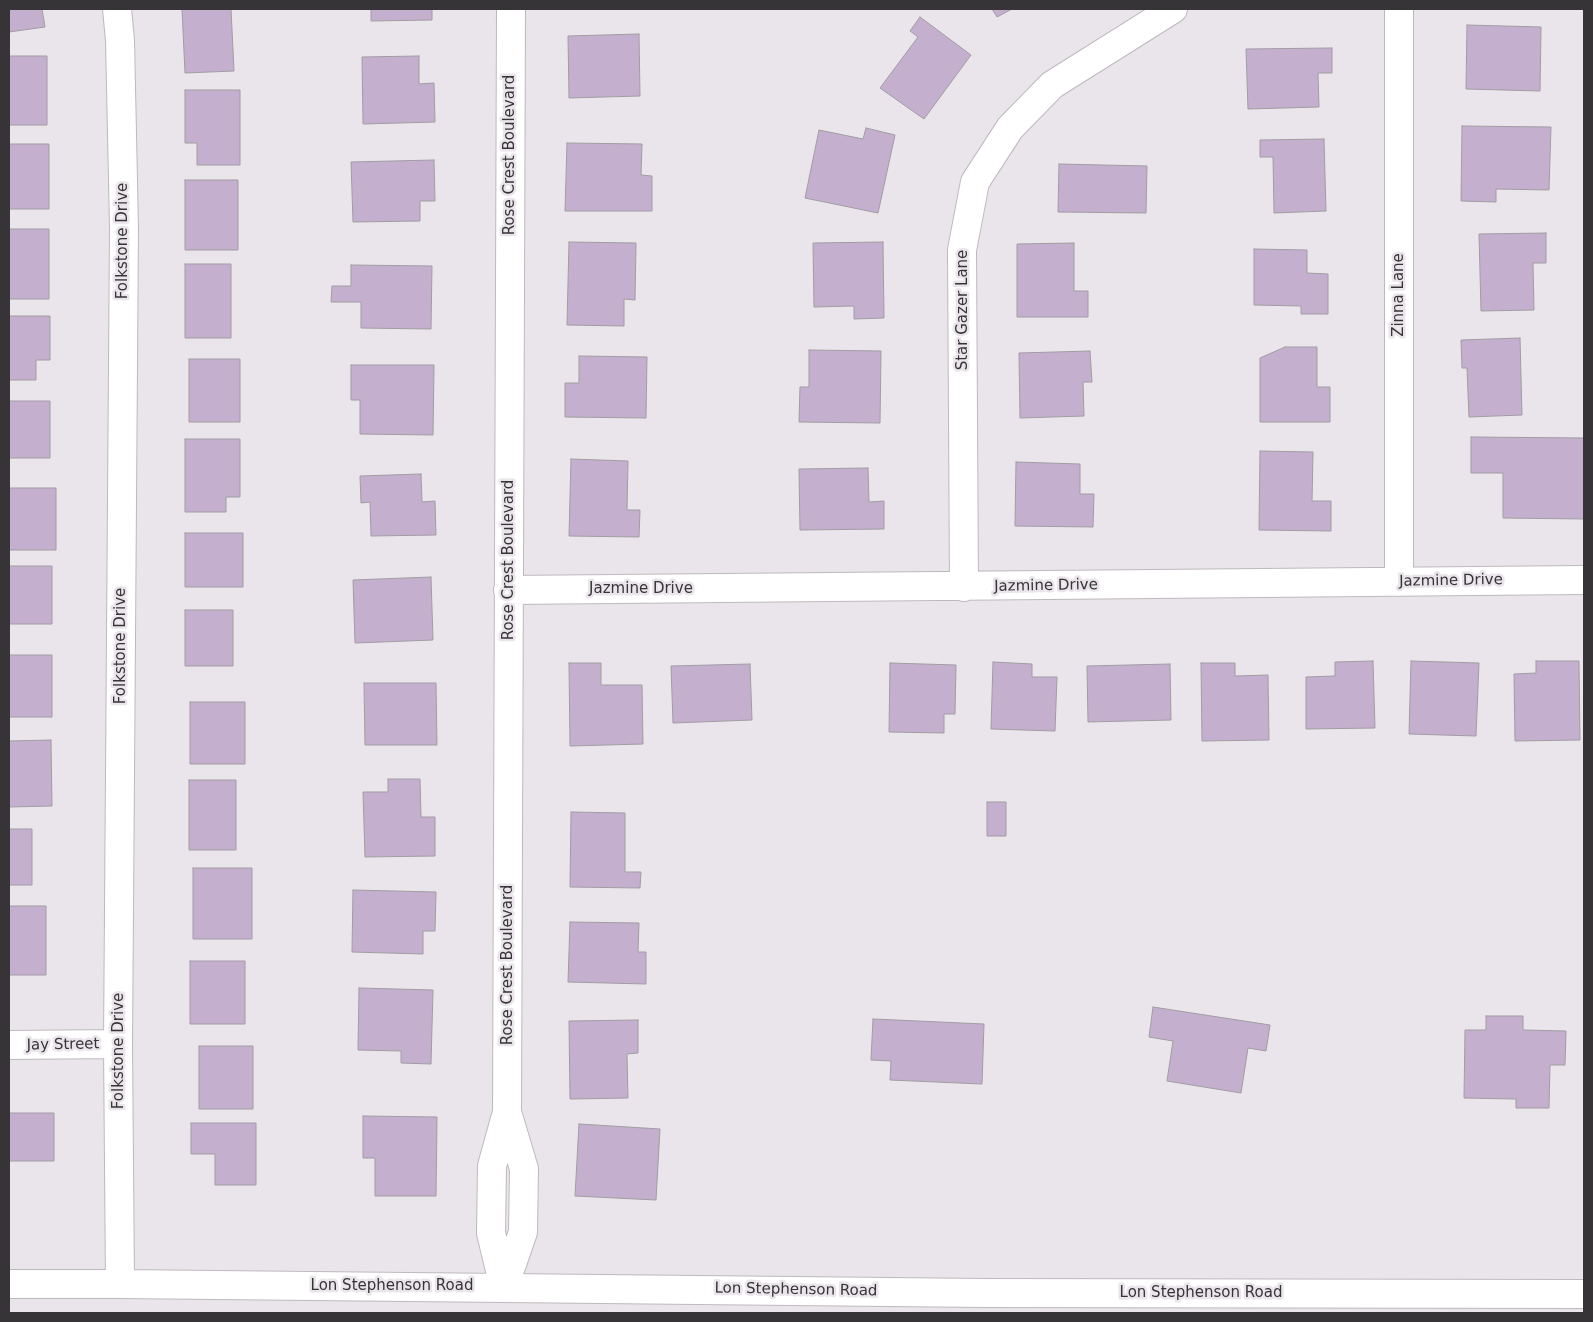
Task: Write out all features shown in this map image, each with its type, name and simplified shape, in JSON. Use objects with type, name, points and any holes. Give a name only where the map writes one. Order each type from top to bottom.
[{"type":"street","name":"Folkstone Drive","points":[[117,9],[120,40],[124,228],[118,1044],[120,1284]]},
{"type":"street","name":"Rose Crest Boulevard","points":[[504,1287],[522,1232],[524,1169],[507,1112],[511,9]]},
{"type":"street","name":"Star Gazer Lane","points":[[964,587],[962,250],[975,182],[1010,128],[1052,86],[1173,9]]},
{"type":"street","name":"Zinna Lane","points":[[1399,9],[1399,582]]},
{"type":"street","name":"Jazmine Drive","points":[[508,590],[1584,580]]},
{"type":"street","name":"Jay Street","points":[[9,1045],[118,1044]]},
{"type":"street","name":"Lon Stephenson Road","points":[[9,1284],[985,1292],[1325,1303],[1471,1303],[1584,1294]]},
{"type":"building","points":[[9,9],[42,9],[45,27],[9,32]]},
{"type":"building","points":[[182,9],[231,9],[234,71],[185,73]]},
{"type":"building","points":[[371,9],[432,9],[432,20],[371,21]]},
{"type":"building","points":[[992,9],[1012,9],[997,17]]},
{"type":"building","points":[[920,17],[971,55],[924,119],[880,88],[918,37],[910,31]]},
{"type":"building","points":[[1467,25],[1541,27],[1540,91],[1466,89]]},
{"type":"building","points":[[639,34],[640,96],[569,98],[568,36]]},
{"type":"building","points":[[1332,48],[1332,73],[1318,73],[1319,107],[1248,109],[1246,49]]},
{"type":"building","points":[[9,56],[47,56],[47,125],[9,125]]},
{"type":"building","points":[[419,56],[419,84],[434,83],[435,122],[363,124],[362,57]]},
{"type":"building","points":[[185,90],[240,90],[240,165],[197,165],[197,143],[185,143]]},
{"type":"building","points":[[1462,126],[1551,127],[1549,190],[1496,189],[1496,202],[1461,201]]},
{"type":"building","points":[[866,128],[895,135],[878,213],[805,198],[819,130],[863,139]]},
{"type":"building","points":[[1324,139],[1326,211],[1274,213],[1273,157],[1260,157],[1260,140]]},
{"type":"building","points":[[567,143],[642,144],[641,175],[652,176],[652,211],[565,211]]},
{"type":"building","points":[[9,144],[49,144],[49,209],[9,209]]},
{"type":"building","points":[[434,160],[435,201],[420,201],[420,221],[353,222],[351,162]]},
{"type":"building","points":[[1059,164],[1147,166],[1146,213],[1058,212]]},
{"type":"building","points":[[185,180],[238,180],[238,250],[185,250]]},
{"type":"building","points":[[9,229],[49,229],[49,299],[9,299]]},
{"type":"building","points":[[1546,233],[1546,263],[1533,263],[1534,310],[1481,311],[1479,234]]},
{"type":"building","points":[[569,242],[636,243],[635,300],[624,299],[624,326],[567,325]]},
{"type":"building","points":[[883,242],[884,318],[854,319],[854,306],[814,307],[813,243]]},
{"type":"building","points":[[1074,243],[1074,291],[1088,291],[1088,317],[1017,317],[1017,244]]},
{"type":"building","points":[[1254,249],[1307,250],[1307,273],[1328,274],[1328,314],[1301,314],[1301,306],[1254,305]]},
{"type":"building","points":[[185,264],[231,264],[231,338],[185,338]]},
{"type":"building","points":[[351,265],[432,266],[431,329],[361,328],[361,302],[331,302],[332,286],[351,286]]},
{"type":"building","points":[[9,316],[50,316],[50,360],[36,360],[36,380],[9,380]]},
{"type":"building","points":[[1520,338],[1522,415],[1469,417],[1467,368],[1462,368],[1461,340]]},
{"type":"building","points":[[1285,347],[1317,347],[1317,387],[1330,387],[1330,422],[1260,422],[1260,358]]},
{"type":"building","points":[[809,350],[881,351],[880,423],[799,422],[800,387],[809,387]]},
{"type":"building","points":[[1090,351],[1092,382],[1083,382],[1084,416],[1020,418],[1019,353]]},
{"type":"building","points":[[579,356],[647,357],[646,418],[565,417],[565,383],[579,383]]},
{"type":"building","points":[[189,359],[240,359],[240,422],[189,422]]},
{"type":"building","points":[[351,365],[434,365],[433,435],[360,434],[360,400],[351,400]]},
{"type":"building","points":[[9,401],[50,401],[50,458],[9,458]]},
{"type":"building","points":[[1471,437],[1584,438],[1584,519],[1503,518],[1503,473],[1471,473]]},
{"type":"building","points":[[185,439],[240,439],[240,497],[226,497],[226,512],[185,512]]},
{"type":"building","points":[[1260,451],[1313,452],[1312,501],[1331,501],[1331,531],[1259,530]]},
{"type":"building","points":[[571,459],[628,461],[627,510],[640,510],[639,537],[569,536]]},
{"type":"building","points":[[1016,462],[1080,464],[1080,494],[1094,494],[1093,527],[1015,526]]},
{"type":"building","points":[[868,468],[869,502],[884,501],[884,529],[800,530],[799,469]]},
{"type":"building","points":[[421,474],[422,502],[435,501],[436,535],[371,536],[370,502],[361,503],[360,476]]},
{"type":"building","points":[[9,488],[56,488],[56,550],[9,550]]},
{"type":"building","points":[[185,533],[243,533],[243,587],[185,587]]},
{"type":"building","points":[[9,566],[52,566],[52,624],[9,624]]},
{"type":"building","points":[[431,577],[433,640],[355,643],[353,580]]},
{"type":"building","points":[[185,610],[233,610],[233,666],[185,666]]},
{"type":"building","points":[[9,655],[52,655],[52,717],[9,717]]},
{"type":"building","points":[[1373,661],[1375,728],[1306,729],[1306,677],[1335,676],[1335,662]]},
{"type":"building","points":[[1411,661],[1479,663],[1476,736],[1409,734]]},
{"type":"building","points":[[1536,661],[1579,661],[1580,740],[1515,741],[1514,674],[1536,673]]},
{"type":"building","points":[[993,662],[1032,664],[1032,677],[1057,677],[1055,731],[991,729]]},
{"type":"building","points":[[569,663],[601,663],[601,685],[642,685],[643,744],[570,746]]},
{"type":"building","points":[[890,663],[956,665],[955,714],[944,714],[944,733],[889,732]]},
{"type":"building","points":[[1201,663],[1235,663],[1235,676],[1268,675],[1269,740],[1202,741]]},
{"type":"building","points":[[750,664],[752,720],[673,723],[671,666]]},
{"type":"building","points":[[1170,664],[1171,720],[1088,722],[1087,666]]},
{"type":"building","points":[[364,683],[436,683],[437,745],[365,745]]},
{"type":"building","points":[[190,702],[245,702],[245,764],[190,764]]},
{"type":"building","points":[[51,740],[52,806],[9,807],[9,741]]},
{"type":"building","points":[[388,779],[420,779],[421,817],[435,817],[435,856],[365,857],[363,792],[388,792]]},
{"type":"building","points":[[189,780],[236,780],[236,850],[189,850]]},
{"type":"building","points":[[987,802],[1006,802],[1006,836],[987,836]]},
{"type":"building","points":[[571,812],[625,813],[625,872],[641,872],[640,888],[570,887]]},
{"type":"building","points":[[9,829],[32,829],[32,885],[9,885]]},
{"type":"building","points":[[193,868],[252,868],[252,939],[193,939]]},
{"type":"building","points":[[353,890],[436,892],[435,931],[423,931],[423,954],[352,952]]},
{"type":"building","points":[[9,906],[46,906],[46,975],[9,975]]},
{"type":"building","points":[[570,922],[639,923],[638,952],[646,952],[646,984],[568,982]]},
{"type":"building","points":[[190,961],[245,961],[245,1024],[190,1024]]},
{"type":"building","points":[[359,988],[433,990],[431,1064],[401,1063],[401,1051],[358,1050]]},
{"type":"building","points":[[1153,1007],[1270,1025],[1266,1051],[1248,1048],[1241,1093],[1167,1081],[1173,1041],[1149,1037]]},
{"type":"building","points":[[1486,1016],[1523,1016],[1523,1030],[1566,1031],[1565,1065],[1550,1065],[1549,1108],[1516,1108],[1516,1099],[1464,1098],[1465,1030],[1486,1030]]},
{"type":"building","points":[[873,1019],[984,1024],[982,1084],[890,1080],[891,1061],[871,1060]]},
{"type":"building","points":[[638,1020],[638,1053],[627,1054],[628,1098],[570,1099],[569,1021]]},
{"type":"building","points":[[199,1046],[253,1046],[253,1109],[199,1109]]},
{"type":"building","points":[[9,1113],[54,1113],[54,1161],[9,1161]]},
{"type":"building","points":[[363,1116],[437,1117],[436,1196],[375,1196],[375,1158],[363,1158]]},
{"type":"building","points":[[191,1123],[256,1123],[256,1185],[215,1185],[215,1154],[191,1154]]},
{"type":"building","points":[[579,1124],[660,1129],[656,1200],[575,1196]]}]
